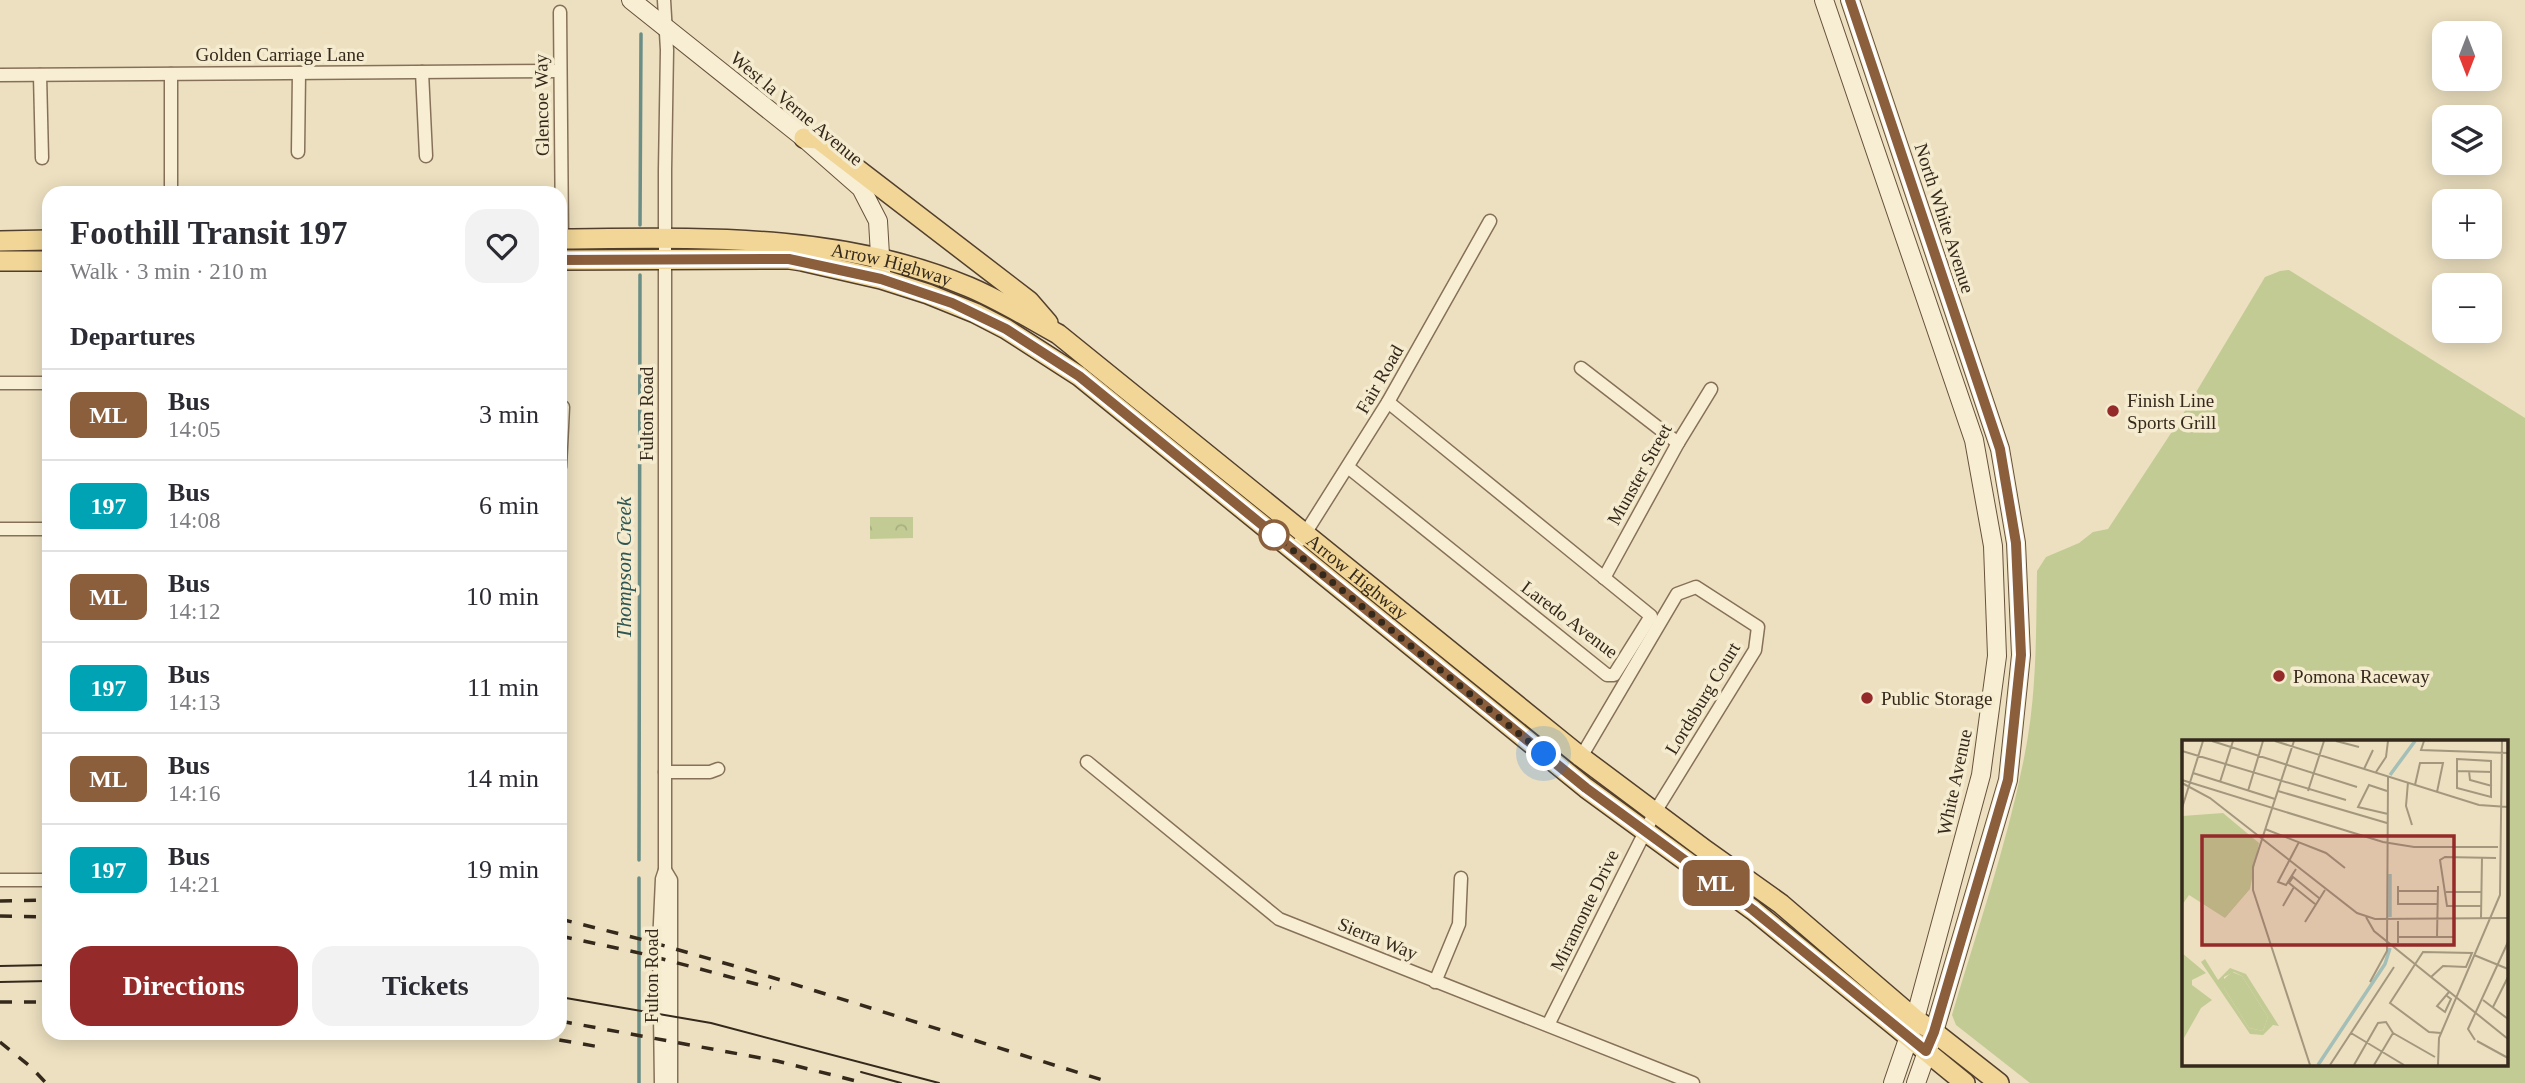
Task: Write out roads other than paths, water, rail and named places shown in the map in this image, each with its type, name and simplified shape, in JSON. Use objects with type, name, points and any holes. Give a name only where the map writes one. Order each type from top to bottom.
[{"type":"main road","name":"West la Verne Avenue","points":[[631,0],[804,138],[861,188],[878,221],[881,279]]},
{"type":"main road","name":"White Avenue","points":[[1824,0],[1975,440],[1993,547],[1997,656],[1981,775],[1912,1028],[1893,1083]]},
{"type":"main road","name":"North White Avenue","points":[[1850,0],[2000,449],[2016,543],[2021,655],[2008,780],[1934,1032]]},
{"type":"main road","points":[[804,138],[818,139],[1029,301],[1058,334]]},
{"type":"main road","name":"Arrow Highway","points":[[567,239],[666,238],[788,242],[828,247],[881,258],[968,286],[1058,334],[1581,757],[1781,904],[1912,1028]]},
{"type":"main road","points":[[0,241],[42,240]]},
{"type":"main road","name":"Arrow Highway","points":[[567,260],[789,259],[881,279],[928,294],[975,313],[1046,353],[1114,404],[1586,788],[1912,1028],[1934,1032],[1999,1083]]},
{"type":"main road","points":[[0,261],[42,261]]},
{"type":"main road","points":[[1912,1028],[1926,1051],[1965,1083]]},
{"type":"main road","points":[[1916,1083],[1934,1032]]},
{"type":"street","name":"Fulton Road","points":[[661,1083],[659,944],[662,879],[665,870],[664,0]]},
{"type":"street","name":"Glencoe Way","points":[[560,12],[561,186]]},
{"type":"street","name":"Golden Carriage Lane","points":[[0,75],[560,71]]},
{"type":"street","points":[[422,72],[426,156]]},
{"type":"street","points":[[298,152],[299,73]]},
{"type":"street","points":[[171,74],[171,186]]},
{"type":"street","points":[[40,75],[42,158]]},
{"type":"street","name":"Fair Road","points":[[1293,550],[1349,468],[1490,221]]},
{"type":"street","points":[[1046,353],[1058,334]]},
{"type":"street","points":[[1581,368],[1678,443]]},
{"type":"street","points":[[0,383],[42,383]]},
{"type":"street","name":"Munster Street","points":[[1604,578],[1678,443],[1711,389]]},
{"type":"street","name":"Laredo Avenue","points":[[1349,468],[1607,675],[1614,675],[1651,616],[1388,402]]},
{"type":"street","points":[[0,529],[42,529]]},
{"type":"street","name":"Lordsburg Court","points":[[1581,757],[1677,594],[1696,587],[1758,627],[1755,650],[1655,812]]},
{"type":"street","name":"Sierra Way","points":[[1087,762],[1279,919],[1693,1083]]},
{"type":"street","points":[[665,772],[710,772],[718,769]]},
{"type":"street","name":"Miramonte Drive","points":[[1548,1025],[1655,812]]},
{"type":"street","name":"Fulton Road","points":[[665,870],[671,880],[671,1083]]},
{"type":"street","points":[[1435,982],[1459,924],[1461,878]]},
{"type":"street","points":[[0,880],[42,880]]},
{"type":"waterway","name":"Thompson Creek","points":[[640,225],[641,34]]},
{"type":"waterway","name":"Thompson Creek","points":[[639,860],[640,275]]},
{"type":"waterway","name":"Thompson Creek","points":[[639,878],[639,1083]]},
{"type":"tram line","points":[[0,966],[42,965]]},
{"type":"tram line","points":[[0,982],[42,981]]},
{"type":"tram line","points":[[567,998],[711,1023],[939,1083]]},
{"type":"tram line","points":[[861,1072],[901,1083]]},
{"type":"railway","points":[[0,901],[42,900]]},
{"type":"railway","points":[[0,916],[42,917]]},
{"type":"railway","points":[[567,921],[745,969],[1112,1083]]},
{"type":"railway","points":[[567,938],[644,954],[771,988]]},
{"type":"railway","points":[[0,1002],[42,1002]]},
{"type":"railway","points":[[567,1022],[777,1061],[864,1083]]},
{"type":"railway","points":[[559,1040],[600,1047]]},
{"type":"railway","points":[[0,1042],[46,1083]]},
{"type":"place","name":"Finish Line Sports Grill","points":[[2113,411]]},
{"type":"place","name":"Pomona Raceway","points":[[2279,676]]},
{"type":"place","name":"Public Storage","points":[[1867,698]]}]
